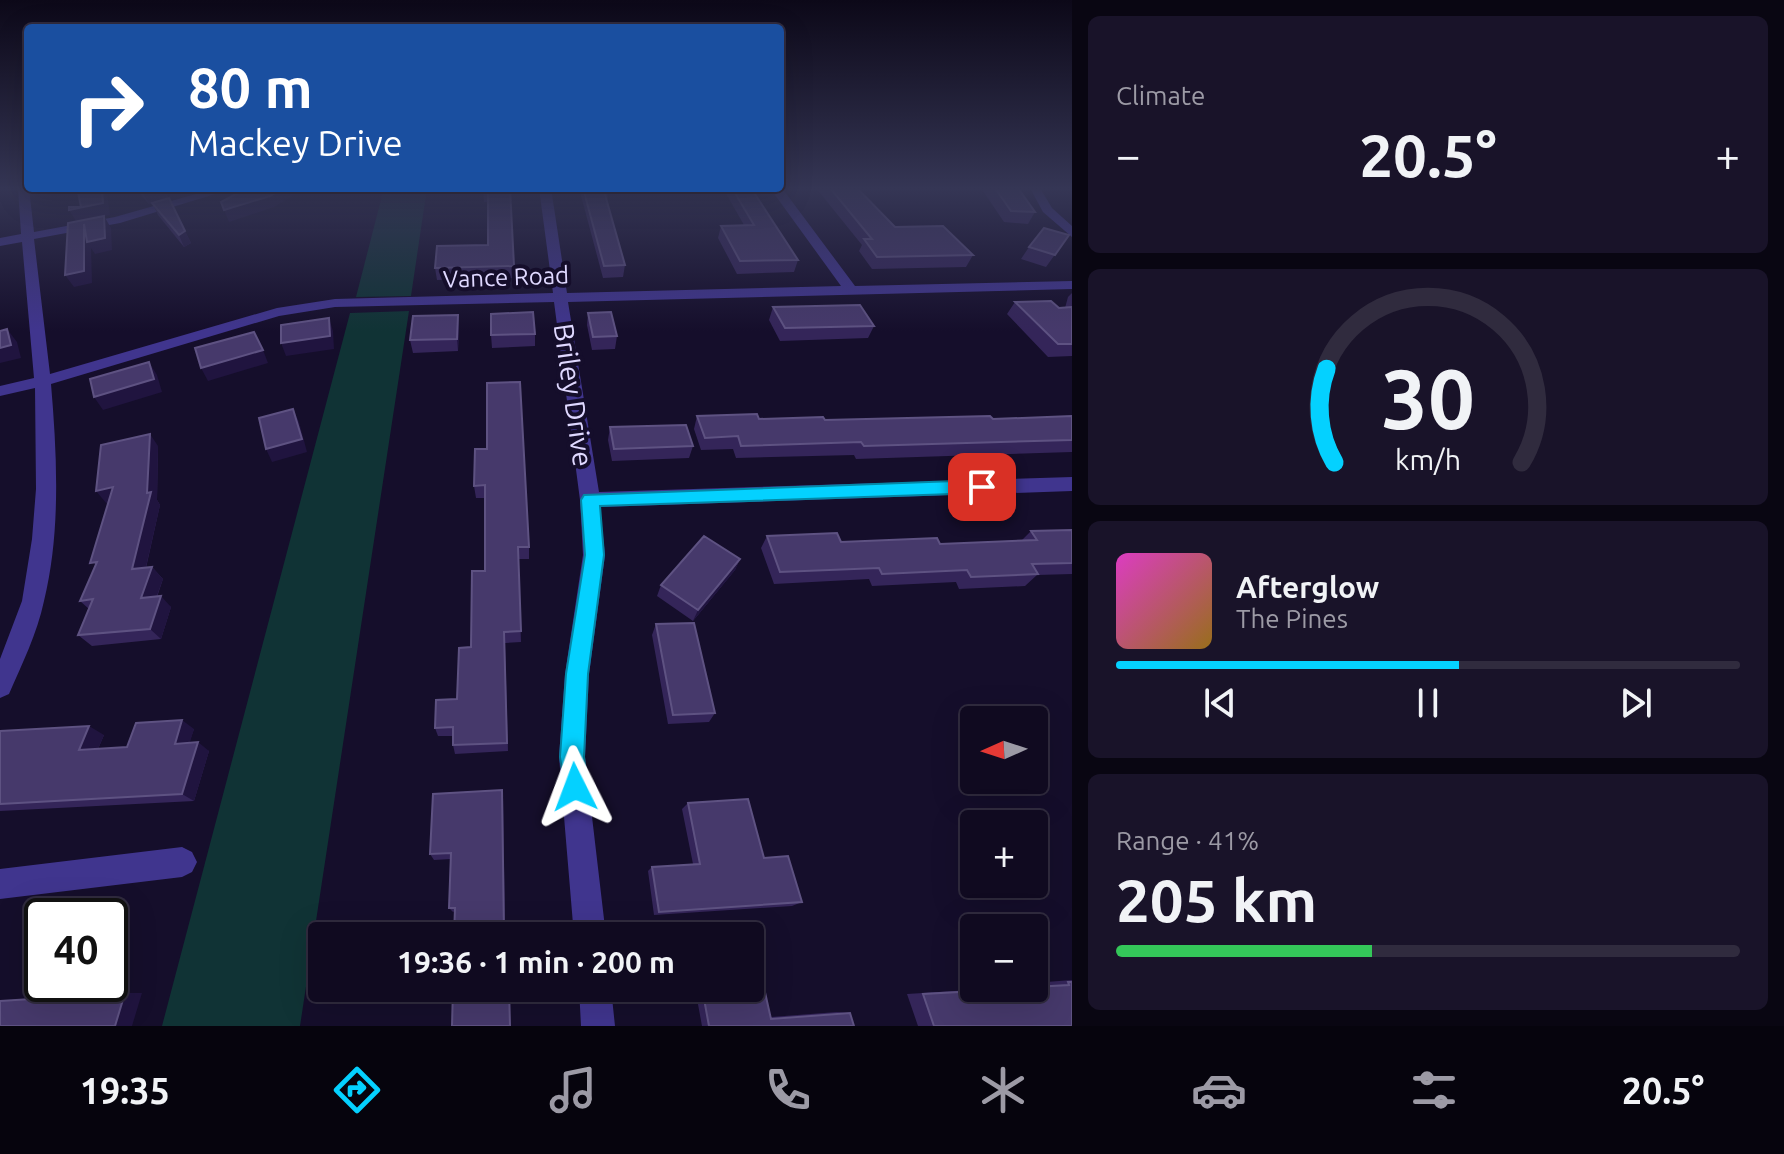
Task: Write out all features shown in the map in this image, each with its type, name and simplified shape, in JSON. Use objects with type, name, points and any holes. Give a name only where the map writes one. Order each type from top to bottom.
[{"type":"street","points":[[0,242],[38,236]]},
{"type":"street","name":"Briley Drive","points":[[552,236],[590,500],[594,555],[577,674],[572,757],[589,922]]},
{"type":"street","points":[[811,236],[851,291]]},
{"type":"street","points":[[0,686],[35,591],[48,491],[34,280],[28,238]]},
{"type":"street","name":"Vance Road","points":[[0,391],[304,307],[560,297],[1072,285]]},
{"type":"street","points":[[590,500],[1072,484]]},
{"type":"street","points":[[0,884],[182,862]]},
{"type":"street","points":[[596,1002],[598,1026]]},
{"type":"green space","points":[[372,236],[420,236],[411,296],[356,297]]},
{"type":"green space","points":[[409,311],[316,922],[308,922],[308,974],[300,1026],[162,1026],[350,313]]},
{"type":"building","points":[[67,236],[84,236],[84,271],[65,275]]},
{"type":"building","points":[[86,236],[105,236],[105,238],[87,242]]},
{"type":"building","points":[[488,236],[512,236],[514,266],[435,268],[437,246],[488,245]]},
{"type":"building","points":[[596,236],[617,236],[625,265],[604,266]]},
{"type":"building","points":[[726,236],[782,236],[798,260],[740,261]]},
{"type":"building","points":[[869,236],[953,236],[973,255],[877,257],[864,239],[872,239]]},
{"type":"building","points":[[1038,236],[1068,236],[1055,255],[1029,247]]},
{"type":"building","points":[[1051,301],[1059,308],[1072,307],[1072,344],[1058,344],[1015,302]]},
{"type":"building","points":[[860,305],[874,326],[785,328],[773,307]]},
{"type":"building","points":[[533,312],[535,334],[491,335],[491,314]]},
{"type":"building","points":[[611,312],[617,336],[593,337],[588,313]]},
{"type":"building","points":[[458,315],[457,339],[410,340],[413,316]]},
{"type":"building","points":[[329,318],[330,336],[281,343],[281,325]]},
{"type":"building","points":[[7,329],[11,345],[0,348],[0,331]]},
{"type":"building","points":[[254,332],[263,350],[201,368],[195,348]]},
{"type":"building","points":[[149,362],[154,379],[94,397],[90,379]]},
{"type":"building","points":[[520,382],[529,547],[518,547],[521,631],[504,632],[507,743],[453,745],[453,727],[435,728],[436,700],[457,699],[459,648],[471,647],[472,571],[485,571],[485,485],[474,486],[475,449],[487,449],[487,383]]},
{"type":"building","points":[[293,409],[302,439],[266,449],[259,418]]},
{"type":"building","points":[[757,414],[759,419],[823,417],[825,420],[1072,416],[1072,440],[741,446],[738,436],[705,438],[697,416]]},
{"type":"building","points":[[686,425],[693,446],[614,449],[610,427]]},
{"type":"building","points":[[150,434],[147,493],[151,492],[132,569],[152,567],[141,598],[161,596],[150,629],[78,635],[93,599],[80,601],[97,562],[90,563],[113,487],[96,491],[101,445]]},
{"type":"building","points":[[1072,530],[1072,563],[1032,564],[1038,574],[971,577],[967,570],[882,574],[879,568],[780,572],[767,536],[837,533],[841,542],[937,538],[940,544],[1037,540],[1031,531]]},
{"type":"building","points":[[704,536],[740,559],[698,610],[661,585]]},
{"type":"building","points":[[694,623],[715,713],[673,715],[656,624]]},
{"type":"building","points":[[182,720],[175,744],[198,742],[182,794],[0,804],[0,731],[89,726],[79,750],[127,747],[136,723]]},
{"type":"building","points":[[502,790],[504,922],[454,922],[455,908],[449,908],[451,853],[430,854],[433,794]]},
{"type":"building","points":[[748,799],[764,858],[788,856],[802,902],[659,912],[652,867],[700,864],[688,803]]},
{"type":"building","points":[[1068,982],[1072,982],[1072,1026],[934,1026],[923,994],[960,992],[960,1002],[1048,1002],[1048,986],[1069,985]]},
{"type":"building","points":[[764,988],[771,1019],[850,1013],[854,1026],[709,1026],[705,1002],[764,1002]]},
{"type":"building","points":[[0,1001],[122,1002],[115,1026],[0,1026]]},
{"type":"building","points":[[453,1002],[509,1002],[510,1026],[452,1026]]},
{"type":"route","points":[[575,787],[572,757],[577,674],[594,555],[590,500],[982,487]]}]
